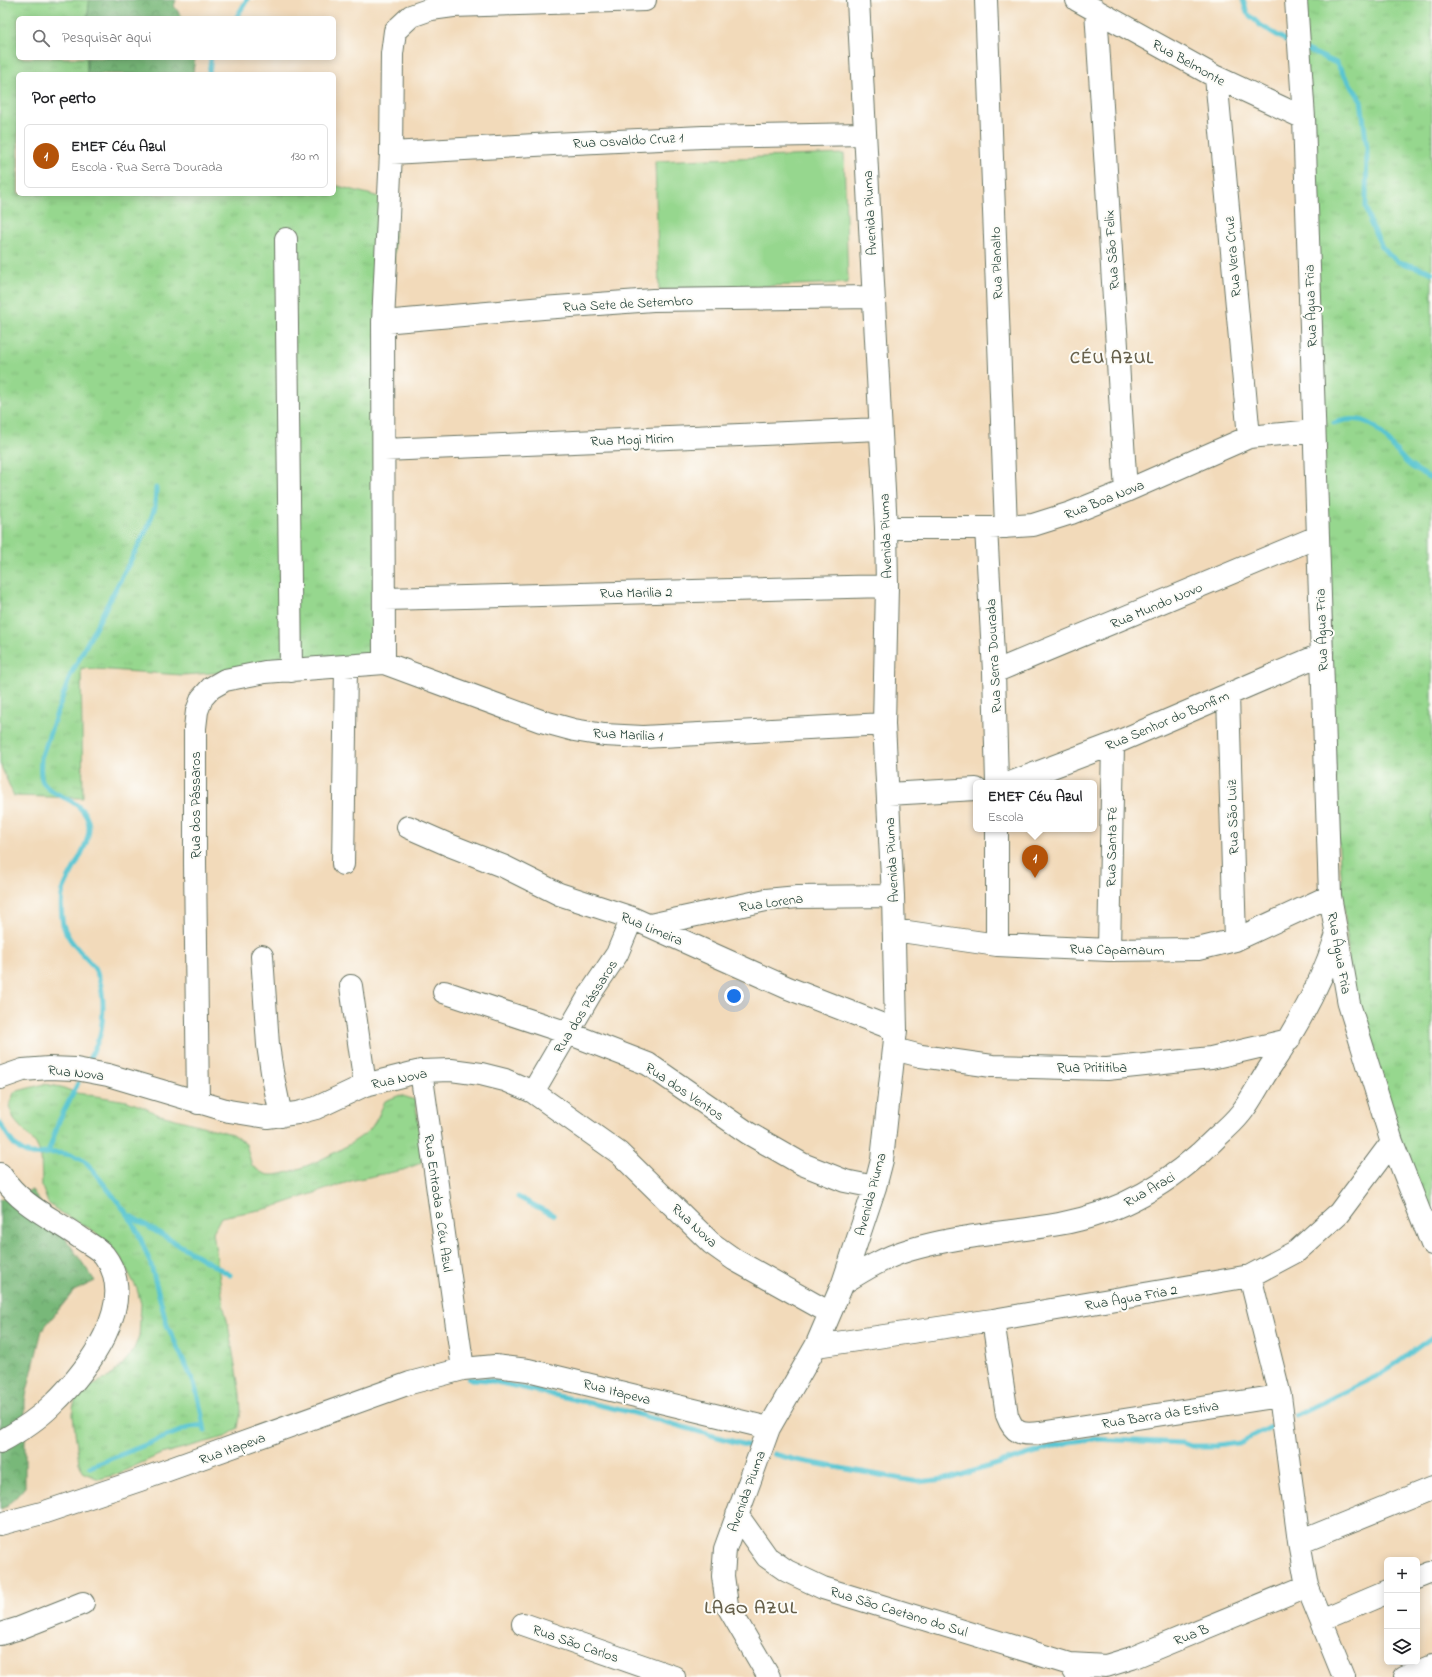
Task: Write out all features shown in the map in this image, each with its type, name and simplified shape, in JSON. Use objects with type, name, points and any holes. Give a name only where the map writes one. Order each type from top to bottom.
[{"type":"street","points":[[384,663],[384,322],[392,54],[395,31],[411,16],[431,9],[453,6],[645,0]]},
{"type":"street","name":"Avenida Piuma","points":[[769,1677],[728,1605],[723,1576],[726,1549],[736,1515],[769,1428],[816,1346],[843,1283],[875,1187],[882,1160],[895,1040],[894,896],[884,724],[887,586],[886,528],[858,0]]},
{"type":"street","name":"Rua Planalto","points":[[986,0],[996,528]]},
{"type":"street","name":"Rua Água Fria","points":[[1296,0],[1304,118],[1330,896],[1349,1004],[1392,1142],[1432,1244]]},
{"type":"street","name":"Rua Belmonte","points":[[1086,5],[1216,77],[1304,118]]},
{"type":"street","name":"Rua São Felix","points":[[1086,5],[1126,491]]},
{"type":"street","name":"Rua Vera Cruz","points":[[1216,77],[1249,437]]},
{"type":"street","name":"Rua Osvaldo Cruz 1","points":[[390,153],[695,137],[865,134]]},
{"type":"street","points":[[286,238],[292,670]]},
{"type":"street","name":"Rua Sete de Setembro","points":[[384,322],[653,300],[873,297]]},
{"type":"street","name":"Rua Mogi Mirim","points":[[384,450],[880,429]]},
{"type":"street","name":"Rua Boa Nova","points":[[886,528],[996,528],[1033,525],[1071,513],[1126,491],[1249,437],[1314,430]]},
{"type":"street","name":"Rua Serra Dourada","points":[[996,528],[994,672],[997,780]]},
{"type":"street","name":"Rua Mundo Novo","points":[[994,672],[1317,538]]},
{"type":"street","name":"Rua Marilia 2","points":[[385,598],[887,586]]},
{"type":"street","name":"Rua Senhor do Bonfim","points":[[1018,780],[1113,744],[1322,654]]},
{"type":"street","name":"Rua dos Pássaros","points":[[198,1103],[195,728],[197,710],[202,698],[211,688],[225,680],[245,675],[384,663]]},
{"type":"street","name":"Rua Marilia 1","points":[[384,663],[541,721],[574,730],[604,734],[643,737],[884,724]]},
{"type":"street","points":[[343,864],[346,666]]},
{"type":"street","name":"Rua São Luiz","points":[[1228,694],[1235,940]]},
{"type":"street","name":"Rua Santa Fé","points":[[1109,950],[1113,744]]},
{"type":"street","points":[[888,794],[973,789]]},
{"type":"street","name":"Rua Limeira","points":[[408,826],[449,845],[505,867],[559,894],[641,922],[788,988],[895,1040]]},
{"type":"street","points":[[997,832],[997,945]]},
{"type":"street","name":"Rua Lorena","points":[[641,922],[766,900],[798,897],[894,896]]},
{"type":"street","name":"Rua Caparnaum","points":[[894,930],[997,945],[1109,950],[1198,949],[1235,940],[1330,896]]},
{"type":"street","name":"Rua dos Pássaros","points":[[533,1092],[592,991],[641,922]]},
{"type":"street","name":"Rua Araci","points":[[843,1283],[873,1264],[908,1250],[951,1240],[1059,1224],[1094,1216],[1128,1203],[1164,1182],[1203,1152],[1241,1113],[1289,1040],[1315,994],[1328,964],[1336,934]]},
{"type":"street","points":[[262,956],[268,1045],[281,1116]]},
{"type":"street","points":[[351,986],[365,1085]]},
{"type":"street","name":"Rua dos Ventos","points":[[444,992],[568,1033],[648,1064],[748,1134],[802,1164],[845,1182],[875,1187]]},
{"type":"street","name":"Rua Prititiba","points":[[895,1040],[920,1056],[992,1066],[1107,1070],[1211,1058],[1289,1040]]},
{"type":"street","name":"Rua Nova","points":[[0,1078],[23,1070],[49,1068],[76,1070],[108,1075],[229,1111],[267,1117],[281,1116],[316,1108],[365,1085],[421,1071],[451,1070],[481,1074],[505,1080],[533,1092],[619,1153],[711,1243],[735,1260],[830,1313]]},
{"type":"street","name":"Rua Entrada a Céu Azul","points":[[421,1071],[457,1336],[463,1369]]},
{"type":"street","name":"Rua Água Fria 2","points":[[816,1346],[993,1320],[1250,1276],[1297,1251],[1339,1213],[1392,1142]]},
{"type":"street","points":[[0,1174],[9,1188],[33,1209],[72,1232],[104,1254],[114,1273],[116,1298],[109,1327],[95,1353],[76,1378],[51,1406],[20,1431],[0,1442]]},
{"type":"street","points":[[1250,1276],[1280,1396],[1299,1542],[1307,1586],[1344,1677]]},
{"type":"street","name":"Rua Barra da Estiva","points":[[993,1320],[1007,1415],[1010,1425],[1020,1433],[1028,1435],[1280,1396]]},
{"type":"street","name":"Rua Itapeva","points":[[0,1524],[42,1513],[140,1480],[410,1383],[463,1369],[495,1366],[528,1370],[769,1428]]},
{"type":"street","points":[[1299,1542],[1432,1488]]},
{"type":"street","name":"Rua São Caetano do Sul","points":[[736,1515],[767,1557],[787,1571],[823,1588],[1074,1670]]},
{"type":"street","points":[[1420,1578],[1432,1573]]},
{"type":"street","name":"Rua B","points":[[1074,1670],[1106,1666],[1132,1658],[1307,1586]]},
{"type":"street","points":[[1321,1620],[1385,1593]]},
{"type":"street","points":[[0,1634],[20,1628],[83,1603]]},
{"type":"street","name":"Rua São Carlos","points":[[523,1624],[674,1677]]},
{"type":"street","points":[[1406,1677],[1432,1666]]},
{"type":"green space","points":[[0,0],[89,0],[88,16],[16,16],[16,60],[87,60],[87,72],[16,72],[16,196],[336,196],[336,186],[395,201],[388,662],[182,675],[81,668],[83,798],[14,796],[0,764]]},
{"type":"green space","points":[[89,0],[176,0],[174,6],[182,16],[88,16]]},
{"type":"green space","points":[[1302,0],[1432,0],[1432,1243],[1351,985],[1339,850]]},
{"type":"green space","points":[[87,60],[195,60],[193,72],[87,72]]},
{"type":"green space","points":[[844,154],[848,283],[659,290],[655,161]]},
{"type":"green space","points":[[44,1084],[61,1087],[77,1093],[127,1101],[157,1114],[232,1134],[246,1144],[252,1166],[265,1174],[274,1175],[288,1172],[320,1160],[336,1152],[363,1135],[371,1128],[385,1101],[400,1095],[415,1100],[422,1148],[421,1163],[403,1170],[354,1180],[270,1208],[221,1217],[213,1232],[224,1308],[240,1394],[241,1411],[238,1428],[225,1437],[161,1454],[115,1475],[99,1479],[84,1473],[79,1463],[73,1408],[78,1392],[109,1377],[132,1353],[139,1337],[141,1304],[137,1289],[122,1260],[112,1247],[89,1228],[61,1213],[48,1203],[42,1187],[41,1155],[36,1144],[15,1121],[9,1107],[14,1092]]},
{"type":"green space","points":[[32,1190],[95,1281],[74,1291],[42,1330],[25,1400],[25,1487],[8,1506],[0,1509],[0,1199]]},
{"type":"waterway","points":[[237,16],[247,0]]},
{"type":"waterway","points":[[1243,0],[1247,13],[1260,25],[1292,44]]},
{"type":"waterway","points":[[1305,49],[1336,63],[1361,100],[1367,148],[1366,207],[1370,222],[1382,247],[1389,255],[1399,262],[1432,273]]},
{"type":"waterway","points":[[209,72],[211,60]]},
{"type":"waterway","points":[[1334,423],[1348,420],[1359,420],[1368,423],[1383,435],[1409,465],[1432,479]]},
{"type":"waterway","points":[[89,1059],[101,1031],[103,1015],[102,989],[100,980],[93,966],[69,938],[63,925],[61,907],[64,888],[81,855],[88,837],[88,821],[79,807],[52,791],[43,782],[40,770],[41,758],[70,676],[148,527],[155,507],[156,488]]},
{"type":"waterway","points":[[48,1153],[59,1121],[78,1083]]},
{"type":"waterway","points":[[0,1123],[11,1141],[22,1151],[32,1154],[64,1154],[74,1156],[87,1163],[129,1216],[139,1235],[151,1265],[167,1325],[194,1383],[205,1431]]},
{"type":"waterway","points":[[518,1197],[553,1215]]},
{"type":"waterway","points":[[130,1216],[230,1275]]},
{"type":"waterway","points":[[1296,1415],[1377,1376],[1432,1337]]},
{"type":"waterway","points":[[469,1379],[487,1380],[634,1413],[749,1446]]},
{"type":"waterway","points":[[90,1467],[190,1427],[204,1425]]},
{"type":"waterway","points":[[774,1454],[796,1460],[919,1482],[951,1478],[1069,1442],[1094,1439],[1183,1443],[1191,1446],[1217,1446],[1239,1443],[1271,1427]]},
{"type":"place","name":"EMEF Céu Azul","points":[[1035,878]]},
{"type":"district","name":"CÉU AZUL","points":[[1112,357]]},
{"type":"district","name":"LAGO AZUL","points":[[751,1607]]}]
